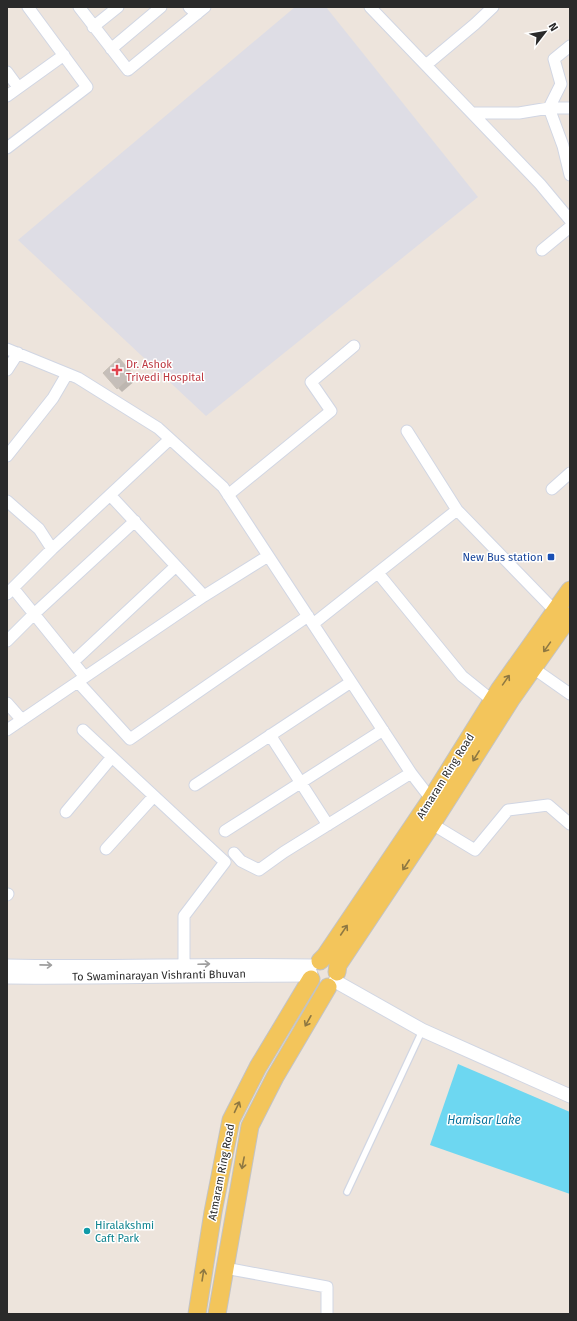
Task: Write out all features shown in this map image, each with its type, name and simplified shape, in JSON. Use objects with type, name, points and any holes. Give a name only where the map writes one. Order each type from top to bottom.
[{"type":"main road","name":"Atmaram Ring Road","points":[[217,1314],[250,1126],[272,1083],[333,980],[338,965],[533,668],[562,613],[570,590]]},
{"type":"main road","name":"Atmaram Ring Road","points":[[197,1314],[213,1212],[231,1120],[258,1067],[314,970],[374,886],[493,701],[562,613]]},
{"type":"main road","points":[[332,964],[333,980],[318,986],[314,970],[332,964]]},
{"type":"main road","name":"To Swaminarayan Vishranti Bhuvan","points":[[7,976],[105,977],[314,970]]},
{"type":"street","points":[[7,148],[87,87],[28,7]]},
{"type":"street","points":[[79,7],[93,27],[128,70],[197,9]]},
{"type":"street","points":[[93,27],[118,7]]},
{"type":"street","points":[[111,49],[161,7]]},
{"type":"street","points":[[370,7],[540,184],[570,220]]},
{"type":"street","points":[[426,65],[493,7]]},
{"type":"street","points":[[570,46],[554,59],[560,84],[550,108],[567,146],[570,175]]},
{"type":"street","points":[[7,96],[64,56]]},
{"type":"street","points":[[7,72],[18,88]]},
{"type":"street","points":[[473,113],[519,113],[550,108],[570,108]]},
{"type":"street","points":[[542,250],[570,227]]},
{"type":"street","points":[[228,495],[331,411],[311,382],[354,346]]},
{"type":"street","points":[[7,348],[78,378],[158,428],[222,487],[411,773],[431,799]]},
{"type":"street","points":[[7,370],[18,353]]},
{"type":"street","points":[[7,456],[53,398],[67,374]]},
{"type":"street","points":[[407,431],[457,510],[562,613]]},
{"type":"street","points":[[170,439],[52,549],[10,591],[34,614],[73,662],[82,679],[130,739],[310,620],[378,573],[457,510]]},
{"type":"street","points":[[552,489],[570,473]]},
{"type":"street","points":[[110,495],[204,596]]},
{"type":"street","points":[[7,501],[39,529],[52,549]]},
{"type":"street","points":[[7,641],[34,614],[135,521]]},
{"type":"street","points":[[7,730],[204,596],[268,556]]},
{"type":"street","points":[[73,662],[176,566]]},
{"type":"street","points":[[378,573],[462,676],[493,701]]},
{"type":"street","points":[[533,668],[570,694]]},
{"type":"street","points":[[195,785],[351,682]]},
{"type":"street","points":[[7,703],[22,720]]},
{"type":"street","points":[[83,730],[225,862],[184,916],[184,964]]},
{"type":"street","points":[[225,831],[383,730]]},
{"type":"street","points":[[270,735],[328,825]]},
{"type":"street","points":[[66,812],[112,757]]},
{"type":"street","points":[[234,853],[241,861],[259,870],[411,773]]},
{"type":"street","points":[[106,849],[154,796]]},
{"type":"street","points":[[432,824],[475,850],[508,810],[548,804],[570,824]]},
{"type":"street","points":[[7,965],[105,966],[225,963],[314,970]]},
{"type":"street","points":[[333,980],[422,1030],[570,1096]]},
{"type":"street","points":[[225,1268],[327,1287],[327,1314]]},
{"type":"lane","points":[[347,1192],[422,1030]]},
{"type":"shaded area","points":[[295,7],[326,7],[478,197],[206,416],[18,240]]},
{"type":"water","name":"Hamisar Lake","points":[[458,1064],[570,1112],[570,1194],[430,1145]]},
{"type":"building","points":[[119,358],[133,374],[117,389],[103,373]]},
{"type":"place","name":"Dr. Ashok Trivedi Hospital","points":[[117,370]]},
{"type":"place","name":"New Bus station","points":[[551,557]]},
{"type":"place","name":"Hiralakshmi Caft Park","points":[[87,1231]]}]
